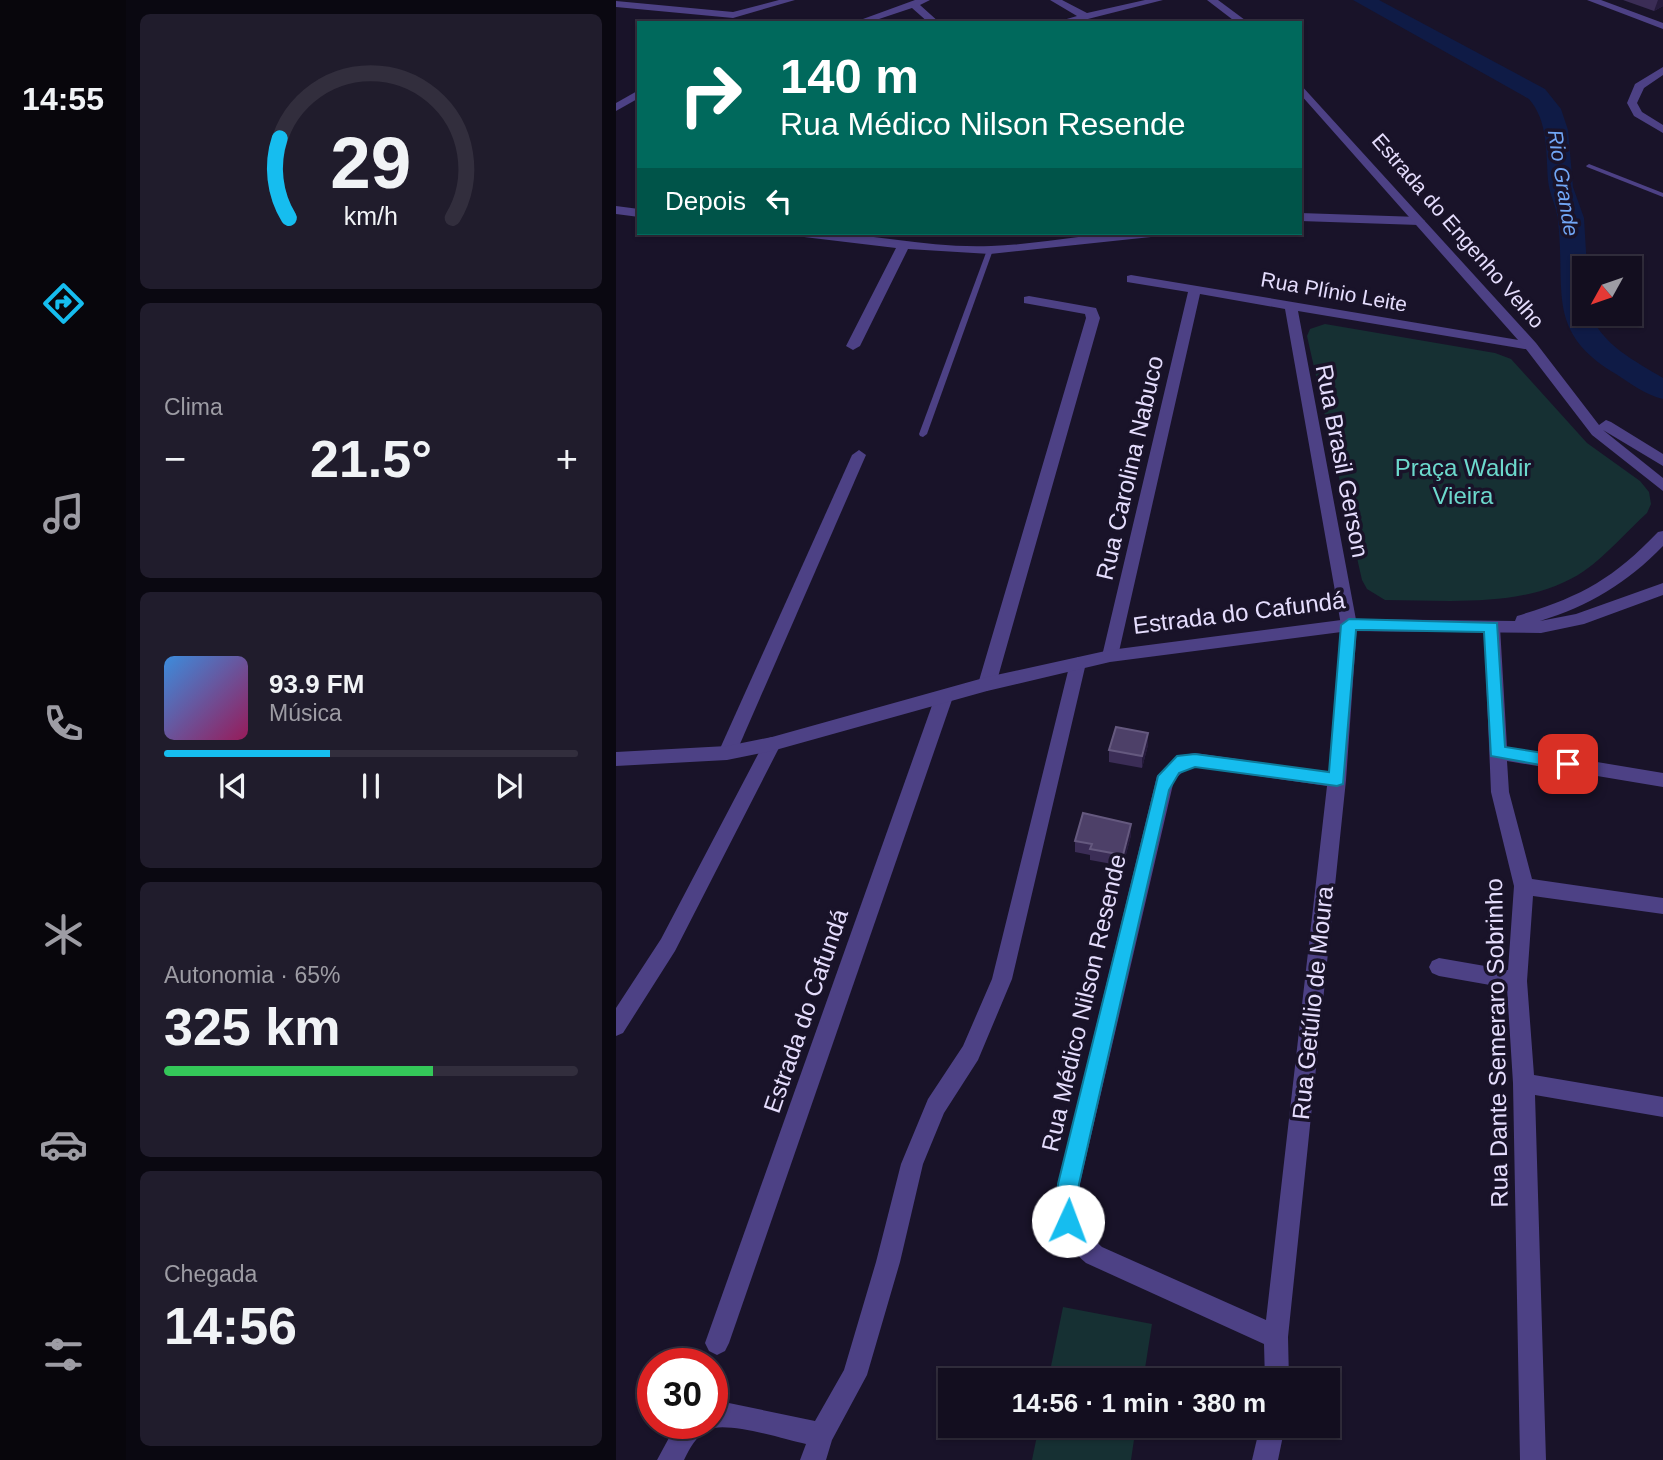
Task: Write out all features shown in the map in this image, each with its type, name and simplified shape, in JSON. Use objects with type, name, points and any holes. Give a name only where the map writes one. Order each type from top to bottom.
[{"type":"street","points":[[616,4],[733,15],[790,0]]},
{"type":"street","points":[[862,21],[925,0]]},
{"type":"street","points":[[1055,0],[1085,16]]},
{"type":"street","points":[[1066,21],[1158,0]]},
{"type":"street","points":[[1212,0],[1241,21]]},
{"type":"street","points":[[1592,0],[1663,26]]},
{"type":"street","points":[[913,4],[933,21]]},
{"type":"street","points":[[1663,70],[1639,86],[1632,103],[1638,114],[1663,130]]},
{"type":"street","name":"Estrada do Engenho Velho","points":[[1302,92],[1531,346],[1597,432],[1663,486]]},
{"type":"street","points":[[616,108],[637,94]]},
{"type":"street","points":[[616,210],[637,213]]},
{"type":"street","points":[[1302,217],[1419,220]]},
{"type":"street","points":[[821,235],[904,245],[990,250],[1132,235]]},
{"type":"street","points":[[853,346],[904,245]]},
{"type":"street","name":"Rua Plínio Leite","points":[[1131,279],[1531,346]]},
{"type":"street","name":"Rua Carolina Nabuco","points":[[1110,656],[1195,289]]},
{"type":"street","points":[[987,684],[1093,314],[1082,307],[1029,300]]},
{"type":"street","name":"Rua Brasil Gerson","points":[[1291,306],[1349,625]]},
{"type":"street","name":"Estrada do Engenho Velho","points":[[1580,407],[1663,461]]},
{"type":"street","points":[[1643,450],[1663,454]]},
{"type":"street","points":[[727,752],[859,455]]},
{"type":"street","name":"Estrada do Cafundá","points":[[1497,626],[1567,607],[1598,594],[1635,567],[1663,536]]},
{"type":"street","name":"Estrada do Cafundá","points":[[616,759],[727,752],[772,744],[987,684],[1110,656],[1349,625],[1541,627],[1578,620],[1663,589]]},
{"type":"street","name":"Rua Getúlio de Moura","points":[[1277,1368],[1276,1337],[1337,780],[1349,625]]},
{"type":"street","name":"Rua Dante Semeraro Sobrinho","points":[[1497,626],[1497,752],[1500,792],[1524,886],[1517,981],[1524,1083],[1533,1460]]},
{"type":"street","points":[[813,1460],[821,1435],[855,1375],[888,1262],[912,1164],[936,1106],[971,1053],[1002,979],[1078,663]]},
{"type":"street","name":"Estrada do Cafundá","points":[[717,1343],[944,697]]},
{"type":"street","points":[[616,1026],[668,945],[772,744]]},
{"type":"street","points":[[1497,752],[1663,780]]},
{"type":"street","name":"Rua Médico Nilson Resende","points":[[1276,1337],[1094,1255],[1076,1241],[1068,1221],[1069,1184],[1166,776],[1183,761],[1195,760],[1337,780]]},
{"type":"street","points":[[1524,886],[1663,906]]},
{"type":"street","points":[[1439,967],[1517,981]]},
{"type":"street","points":[[1524,1083],[1663,1107]]},
{"type":"street","points":[[728,1415],[821,1435]]},
{"type":"street","points":[[1265,1460],[1270,1438]]},
{"type":"street","points":[[670,1460],[682,1439]]},
{"type":"lane","points":[[1589,166],[1663,195]]},
{"type":"lane","points":[[923,434],[990,250]]},
{"type":"green space","name":"Praça Waldir Vieira","points":[[1325,324],[1495,353],[1511,359],[1587,443],[1640,481],[1649,492],[1651,504],[1647,513],[1584,571],[1538,592],[1488,600],[1385,600],[1367,589],[1362,580],[1307,336],[1310,329]]},
{"type":"green space","points":[[1063,1307],[1152,1324],[1145,1368],[1051,1368]]},
{"type":"green space","points":[[1037,1438],[1134,1438],[1131,1460],[1032,1460]]},
{"type":"building","points":[[1116,727],[1148,733],[1142,756],[1109,750]]},
{"type":"building","points":[[1083,813],[1131,824],[1123,855],[1090,849],[1092,844],[1075,841]]},
{"type":"waterway","name":"Rio Grande","points":[[1363,0],[1489,66],[1537,94],[1550,109],[1556,130],[1561,187],[1571,218],[1576,313],[1584,334],[1619,364],[1663,390]]},
{"type":"route","points":[[1068,1221],[1069,1184],[1099,1052],[1161,790],[1166,776],[1173,768],[1183,761],[1195,760],[1337,780],[1349,625],[1369,624],[1492,627],[1497,752],[1568,764]]}]
